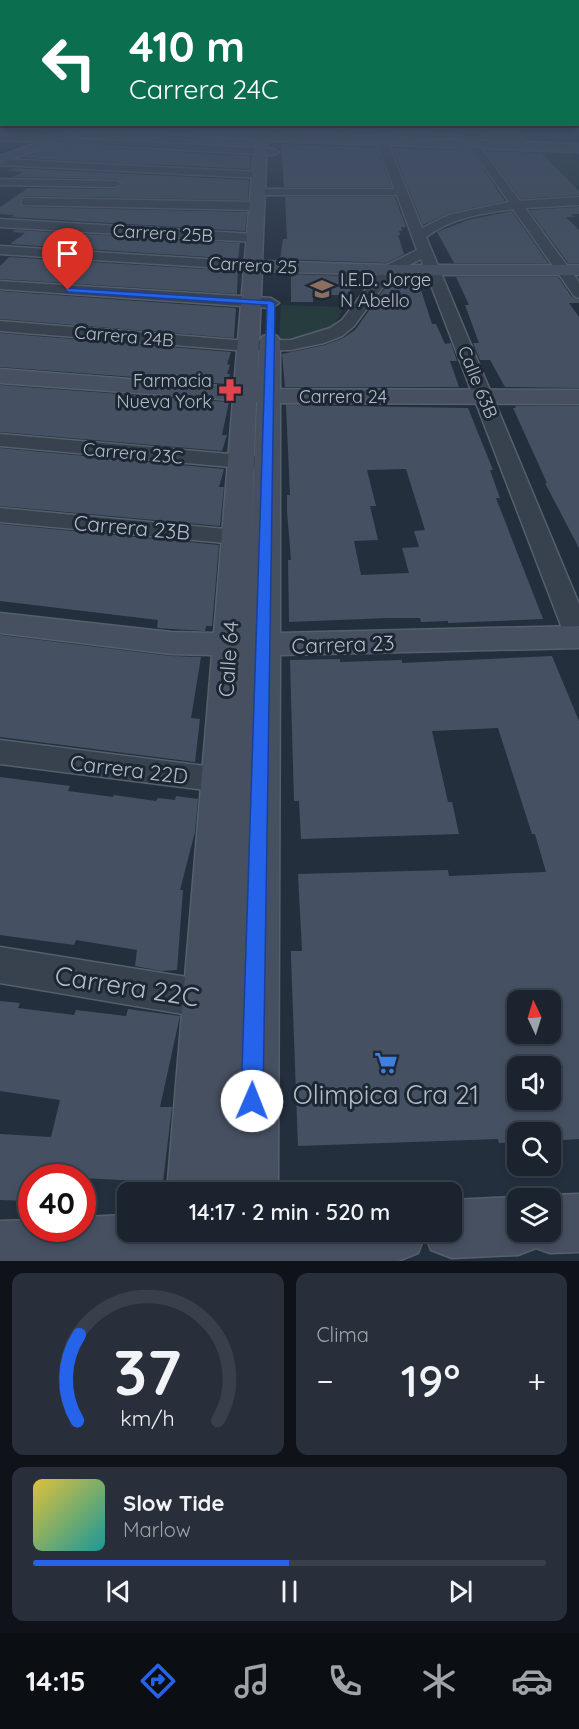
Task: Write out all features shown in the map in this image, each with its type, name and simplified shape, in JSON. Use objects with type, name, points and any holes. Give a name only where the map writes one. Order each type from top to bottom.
[{"type":"street","points":[[10,213],[46,188]]},
{"type":"street","points":[[66,188],[129,205]]},
{"type":"street","points":[[129,205],[138,188]]},
{"type":"street","points":[[10,213],[129,205],[214,188]]},
{"type":"street","name":"Carrera 25B","points":[[10,213],[129,205],[214,188]]},
{"type":"street","name":"Calle 64","points":[[201,1182],[230,1004],[240,782],[262,646],[267,463],[257,395],[263,188]]},
{"type":"street","points":[[360,188],[401,192]]},
{"type":"street","name":"Calle 63B","points":[[400,188],[579,637]]},
{"type":"street","points":[[510,188],[519,206],[570,270],[579,293]]},
{"type":"street","points":[[388,270],[422,243],[429,227],[448,219],[476,212],[519,206],[579,201]]},
{"type":"street","name":"Carrera 25","points":[[0,250],[262,266],[388,270],[570,270]]},
{"type":"street","name":"Carrera 24B","points":[[0,326],[259,346],[291,345],[318,339],[336,332],[348,323],[388,270]]},
{"type":"street","points":[[0,285],[261,303]]},
{"type":"street","name":"Carrera 24","points":[[0,376],[257,395],[579,397]]},
{"type":"street","name":"Calle 64","points":[[240,782],[229,644],[241,462],[257,395]]},
{"type":"street","name":"Carrera 23C","points":[[0,440],[267,463]]},
{"type":"street","name":"Carrera 23B","points":[[0,514],[236,537],[265,537]]},
{"type":"street","name":"Carrera 23","points":[[0,623],[171,643],[262,646],[579,637]]},
{"type":"street","name":"Carrera 22D","points":[[0,753],[240,782]]},
{"type":"street","name":"Carrera 22C","points":[[0,965],[230,1004]]},
{"type":"street","name":"Calle 64","points":[[230,1004],[246,1182]]},
{"type":"street","points":[[561,1224],[579,1223]]},
{"type":"street","points":[[462,1229],[507,1226]]},
{"type":"street","points":[[0,1251],[117,1234]]},
{"type":"green space","points":[[281,305],[345,307],[331,330],[313,337],[279,341]]},
{"type":"building","points":[[28,188],[249,188],[248,200],[26,196],[20,199],[22,207],[247,212],[245,231],[11,217],[14,215],[0,214],[0,207]]},
{"type":"building","points":[[408,188],[496,188],[505,201],[448,213],[423,225]]},
{"type":"building","points":[[513,188],[576,188],[579,191],[579,195],[521,199]]},
{"type":"building","points":[[285,197],[395,197],[406,227],[401,227],[402,231],[399,231],[400,235],[398,235],[404,254],[387,263],[280,259],[283,239],[287,239]]},
{"type":"building","points":[[579,207],[579,214],[571,214],[575,217],[566,217],[579,230],[579,263],[568,263],[529,210]]},
{"type":"building","points":[[512,211],[548,263],[454,263],[437,232],[468,220]]},
{"type":"building","points":[[15,230],[240,243],[238,259],[10,244],[25,233],[12,232]]},
{"type":"building","points":[[9,257],[238,271],[237,294],[0,279],[0,266]]},
{"type":"building","points":[[291,274],[349,276],[351,295],[313,295],[313,302],[291,302]]},
{"type":"building","points":[[393,277],[417,278],[432,324],[436,324],[445,344],[451,343],[457,361],[450,361],[459,387],[285,387],[282,354],[325,345],[355,330]]},
{"type":"building","points":[[456,277],[558,277],[572,297],[579,300],[579,303],[569,303],[579,317],[579,388],[505,387],[490,360],[480,360],[473,343],[479,343],[465,305],[469,305]]},
{"type":"building","points":[[0,291],[236,308],[234,338],[0,319]]},
{"type":"building","points":[[0,333],[231,352],[227,364],[230,365],[227,374],[230,374],[227,384],[0,367]]},
{"type":"building","points":[[0,385],[229,402],[222,435],[227,435],[222,451],[0,432]]},
{"type":"building","points":[[286,405],[468,408],[493,470],[490,470],[500,498],[496,498],[543,619],[448,623],[448,621],[421,622],[420,618],[289,622],[288,560],[291,560],[287,495],[290,495]],"holes":[[[406,469],[425,530],[414,531],[419,547],[402,548],[409,573],[361,575],[354,541],[378,540],[370,506],[376,506],[367,470]]]},
{"type":"building","points":[[515,406],[579,406],[579,548],[545,483],[547,483],[513,408],[516,408]]},
{"type":"building","points":[[0,448],[224,469],[219,487],[224,487],[220,526],[0,506]]},
{"type":"building","points":[[0,524],[219,545],[212,626],[206,626],[205,631],[157,628],[158,620],[0,601]]},
{"type":"building","points":[[0,635],[171,656],[201,657],[191,718],[200,719],[195,762],[0,737]]},
{"type":"building","points":[[552,656],[579,721],[579,1139],[561,1140],[561,1122],[507,1122],[507,1143],[499,1143],[498,1139],[298,1146],[291,951],[302,951],[298,874],[448,870],[449,876],[546,872],[498,728],[432,731],[448,802],[452,802],[459,834],[301,839],[299,801],[294,801],[290,660],[340,659],[340,662],[402,660],[402,663]]},
{"type":"building","points":[[0,777],[70,786],[68,791],[113,797],[114,795],[156,801],[158,798],[175,800],[176,796],[198,799],[195,832],[180,890],[183,890],[177,970],[161,971],[135,966],[137,950],[76,940],[74,945],[0,935]]},
{"type":"building","points":[[0,1001],[20,1003],[18,1008],[74,1015],[76,1010],[126,1016],[128,1009],[180,1016],[160,1107],[172,1107],[163,1182],[96,1179],[96,1164],[18,1164],[18,1201],[0,1200],[0,1134],[51,1137],[60,1100],[0,1091]]},
{"type":"place","name":"I.E.D. Jorge N Abello","points":[[322,289]]},
{"type":"place","name":"Farmacia Nueva York","points":[[230,390]]},
{"type":"place","name":"Olimpica Cra 21","points":[[386,1063]]},
{"type":"route","points":[[68,290],[271,303],[252,1101]]}]
